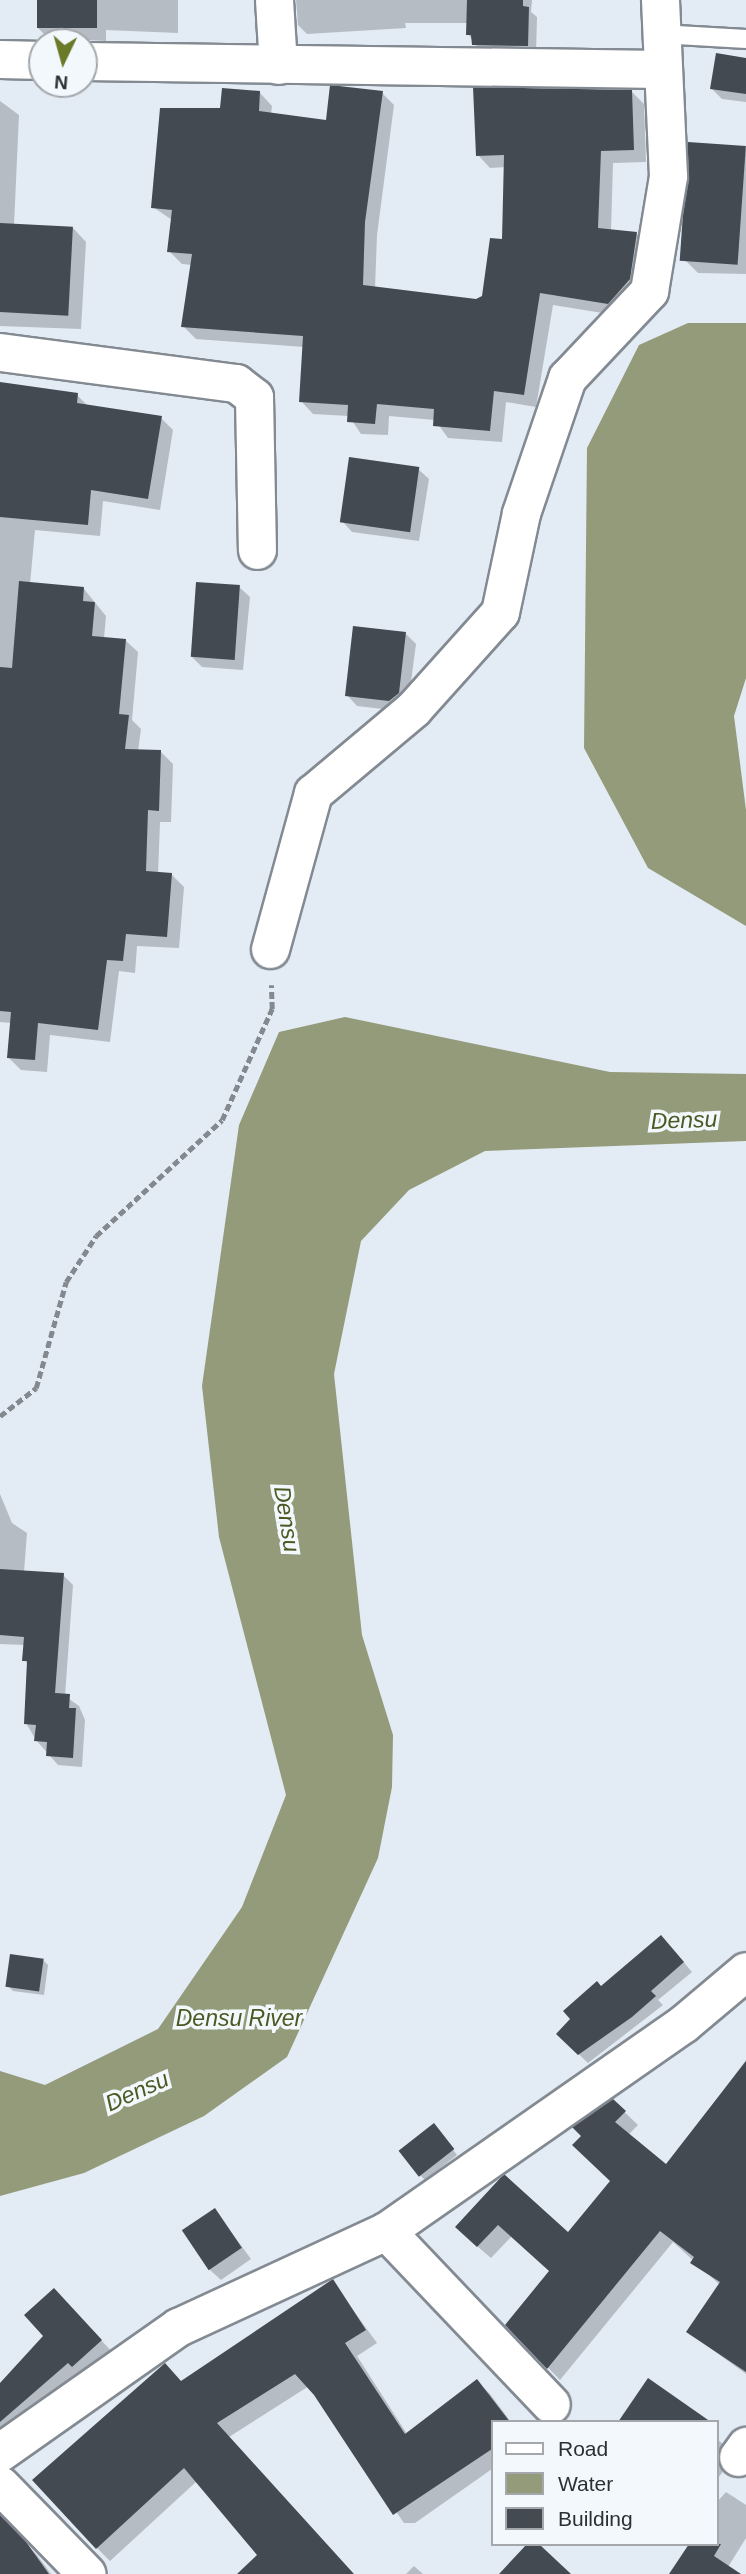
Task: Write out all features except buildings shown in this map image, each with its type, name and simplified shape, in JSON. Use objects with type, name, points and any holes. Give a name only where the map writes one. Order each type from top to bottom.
[{"type":"street","points":[[274,0],[278,65]]},
{"type":"street","points":[[98,61],[278,65],[660,35],[668,176],[649,291],[567,378],[521,513],[500,612],[413,709],[313,793],[270,949]]},
{"type":"street","points":[[0,59],[28,60]]},
{"type":"street","points":[[0,352],[236,383],[254,397],[257,550]]},
{"type":"street","points":[[0,2452],[178,2327],[386,2231],[683,2024],[746,1971]]},
{"type":"street","points":[[386,2231],[551,2404]]},
{"type":"street","points":[[0,2485],[87,2574]]},
{"type":"lane","points":[[660,35],[746,39]]},
{"type":"path","points":[[0,1416],[36,1388],[66,1282],[96,1236],[222,1120],[272,1009],[270,949]]},
{"type":"water","points":[[688,323],[746,323],[746,678],[734,716],[746,810],[746,926],[648,868],[584,748],[587,448],[639,345]]},
{"type":"water","points":[[345,1017],[610,1072],[746,1074],[746,1141],[485,1151],[409,1190],[361,1241],[334,1374],[362,1635],[393,1735],[392,1787],[378,1858],[287,2057],[204,2116],[84,2173],[0,2196],[0,2071],[45,2085],[158,2029],[242,1907],[286,1795],[219,1537],[202,1386],[239,1125],[279,1032]]},
{"type":"water label","name":"Densu","points":[[684,1120]]},
{"type":"water label","name":"Densu","points":[[287,1519]]},
{"type":"water label","name":"Densu River","points":[[239,2018]]},
{"type":"water label","name":"Densu","points":[[137,2091]]}]
